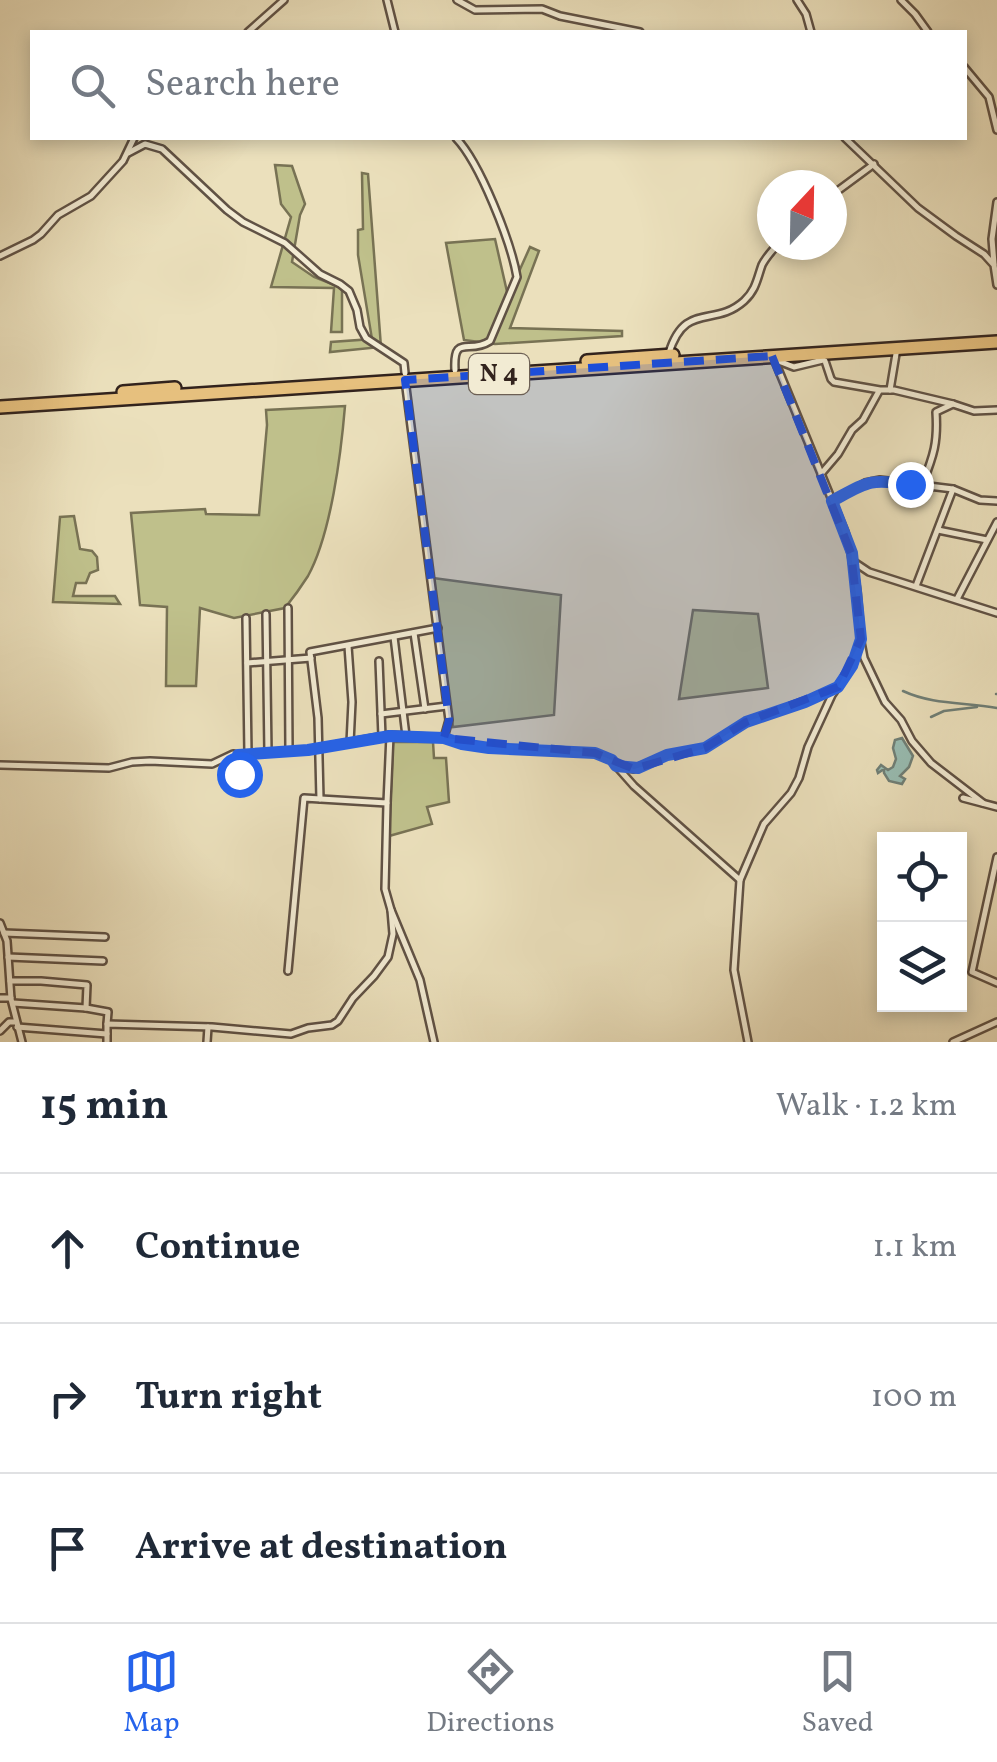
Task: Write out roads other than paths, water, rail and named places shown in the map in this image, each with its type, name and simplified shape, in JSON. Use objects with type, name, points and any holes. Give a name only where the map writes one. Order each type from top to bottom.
[{"type":"highway","name":"N 4","points":[[405,376],[668,356],[997,338]]},
{"type":"highway","name":"N 4","points":[[0,403],[405,376],[774,358],[997,338]]},
{"type":"street","points":[[250,30],[284,0]]},
{"type":"street","points":[[387,0],[395,30]]},
{"type":"street","points":[[456,0],[475,10],[542,9],[630,30]]},
{"type":"street","points":[[796,0],[806,14],[810,30]]},
{"type":"street","points":[[901,0],[927,30]]},
{"type":"street","points":[[967,70],[990,97],[997,130]]},
{"type":"street","points":[[0,256],[33,240],[58,215],[91,196],[123,162],[133,140]]},
{"type":"street","points":[[455,370],[457,349],[478,347],[490,340],[517,277],[489,197],[458,140]]},
{"type":"street","points":[[847,140],[910,201],[994,265]]},
{"type":"street","points":[[128,153],[144,144],[162,149],[227,210],[285,244],[320,274],[340,284],[352,296],[366,338],[404,364],[448,706],[444,738]]},
{"type":"street","points":[[847,183],[874,164]]},
{"type":"street","points":[[997,202],[992,240],[997,285]]},
{"type":"street","points":[[668,356],[672,342],[688,321],[724,313],[752,294],[765,260]]},
{"type":"street","points":[[890,390],[897,348]]},
{"type":"street","points":[[774,358],[794,367],[825,361],[834,382],[930,397],[974,411],[997,410]]},
{"type":"street","points":[[774,358],[845,532],[853,561],[864,658],[884,702],[931,764],[983,803]]},
{"type":"street","points":[[821,474],[880,390]]},
{"type":"street","points":[[922,484],[937,439],[934,414],[953,404]]},
{"type":"street","points":[[832,501],[880,480],[953,489],[980,500],[997,501]]},
{"type":"street","points":[[916,586],[953,489]]},
{"type":"street","points":[[957,599],[997,522]]},
{"type":"street","points":[[938,530],[988,540]]},
{"type":"street","points":[[853,561],[868,572],[997,613]]},
{"type":"street","points":[[288,608],[289,751]]},
{"type":"street","points":[[266,614],[268,752]]},
{"type":"street","points":[[246,618],[248,754]]},
{"type":"street","points":[[320,799],[320,748],[310,652],[438,628]]},
{"type":"street","points":[[414,633],[425,709]]},
{"type":"street","points":[[394,636],[406,736]]},
{"type":"street","points":[[748,1042],[734,970],[740,880],[764,824],[799,778],[808,747],[832,695],[852,666],[861,639]]},
{"type":"street","points":[[348,645],[350,742]]},
{"type":"street","points":[[247,663],[311,658]]},
{"type":"street","points":[[379,661],[382,737]]},
{"type":"street","points":[[616,766],[634,769],[667,755],[705,748],[746,722],[838,687]]},
{"type":"street","points":[[381,714],[448,706]]},
{"type":"street","points":[[0,765],[108,768],[150,761],[212,764],[233,754],[320,748],[390,736],[444,738],[489,748],[595,753],[612,760],[634,786],[740,880]]},
{"type":"street","points":[[390,736],[385,889],[420,980],[434,1042]]},
{"type":"street","points":[[238,755],[239,774]]},
{"type":"street","points":[[288,970],[304,798],[387,803]]},
{"type":"street","points":[[963,798],[997,806]]},
{"type":"street","points":[[997,857],[972,972],[997,983]]},
{"type":"street","points":[[107,1024],[290,1034],[338,1022],[388,956],[394,934],[391,910]]},
{"type":"street","points":[[20,1040],[2,930],[104,937]]},
{"type":"street","points":[[5,956],[103,962]]},
{"type":"street","points":[[0,977],[87,986],[86,1008]]},
{"type":"street","points":[[0,998],[108,1012],[107,1038],[8,1022],[0,1031]]},
{"type":"street","points":[[952,1042],[997,1022]]},
{"type":"street","points":[[208,1027],[208,1042]]},
{"type":"water","points":[[902,738],[913,756],[900,776],[905,779],[902,784],[889,781],[884,769],[878,773],[877,770],[881,765],[888,770],[893,767],[895,740]]},
{"type":"waterway","points":[[903,691],[937,701],[997,708]]},
{"type":"waterway","points":[[931,717],[944,711],[977,707]]}]
